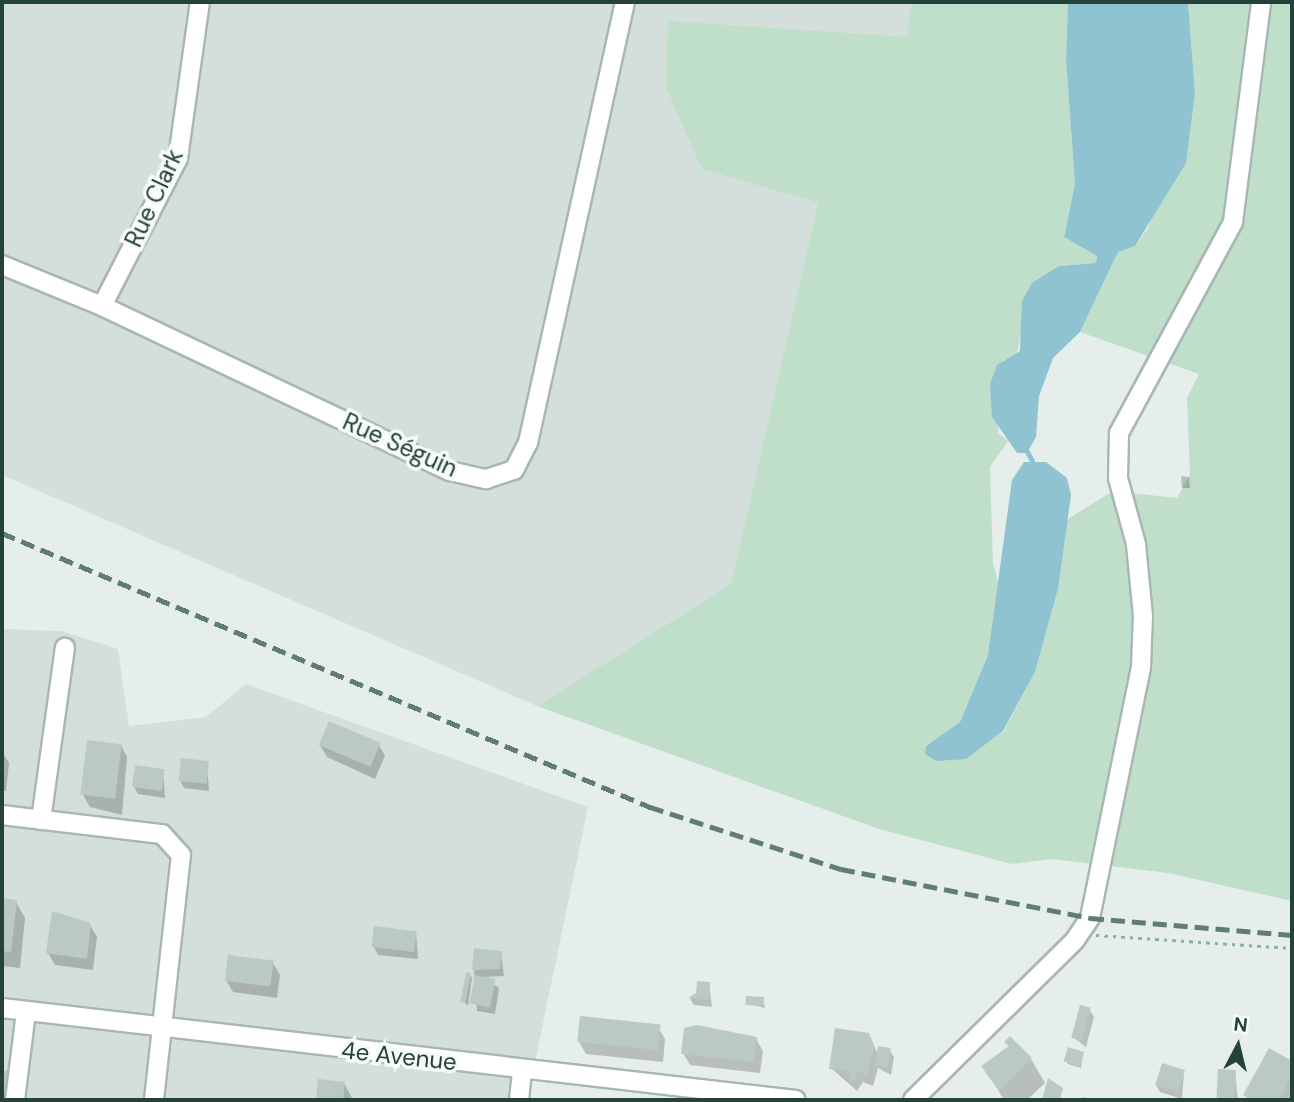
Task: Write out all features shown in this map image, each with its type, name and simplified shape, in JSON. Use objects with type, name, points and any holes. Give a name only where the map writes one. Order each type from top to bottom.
[{"type":"street","name":"Rue Clark","points":[[102,306],[178,158],[200,2]]},
{"type":"street","name":"Rue Séguin","points":[[2,265],[102,306],[450,471],[486,479],[514,470],[528,443],[625,2]]},
{"type":"street","points":[[912,1100],[1079,934],[1107,857],[1141,667],[1142,604],[1136,544],[1118,478],[1119,433],[1233,222],[1261,2]]},
{"type":"street","points":[[41,820],[65,648]]},
{"type":"street","points":[[2,815],[162,834],[175,843],[182,869],[154,1100]]},
{"type":"street","name":"4e Avenue","points":[[2,1009],[796,1100]]},
{"type":"street","points":[[15,1100],[26,1012]]},
{"type":"street","points":[[519,1100],[522,1070]]},
{"type":"path","points":[[1079,934],[1292,948]]},
{"type":"shaded area","points":[[2,2],[911,2],[907,49],[702,169],[818,203],[731,584],[537,706],[2,475]]},
{"type":"shaded area","points":[[2,629],[61,631],[118,649],[129,726],[206,717],[246,684],[588,807],[527,1100],[2,1100]]},
{"type":"green space","points":[[911,2],[1068,2],[1066,60],[1075,184],[1064,237],[1097,256],[1096,263],[1059,266],[1020,338],[1016,359],[1003,360],[998,433],[1008,441],[990,467],[993,564],[1001,593],[988,655],[960,722],[926,746],[966,758],[1004,731],[1035,672],[1058,589],[1066,520],[1113,491],[1177,498],[1190,475],[1187,398],[1199,374],[1080,332],[1118,252],[1135,246],[1148,228],[1195,93],[1188,2],[1292,2],[1292,901],[1168,873],[1052,859],[1012,864],[879,829],[537,706],[731,584],[818,203],[702,169],[666,87],[668,21],[907,37]]},
{"type":"water","points":[[1068,2],[1188,2],[1195,93],[1186,163],[1135,246],[1118,252],[1080,332],[1053,358],[1039,396],[1036,437],[1027,453],[1017,453],[992,417],[990,384],[997,365],[1020,351],[1022,301],[1032,283],[1059,266],[1096,263],[1097,256],[1064,237],[1075,184],[1066,60]]},
{"type":"water","points":[[1024,462],[1046,462],[1067,478],[1071,495],[1058,589],[1035,672],[1003,731],[966,759],[936,761],[925,754],[926,746],[960,722],[988,655],[1012,480]]},
{"type":"building","points":[[329,721],[381,743],[370,767],[319,745]]},
{"type":"building","points":[[87,740],[122,744],[115,799],[80,795]]},
{"type":"building","points":[[181,758],[209,761],[206,784],[179,781]]},
{"type":"building","points":[[135,765],[165,769],[162,791],[132,787]]},
{"type":"building","points":[[2,898],[17,900],[11,952],[2,951]]},
{"type":"building","points":[[52,911],[91,923],[87,959],[46,953]]},
{"type":"building","points":[[374,926],[417,931],[414,952],[371,947]]},
{"type":"building","points":[[474,948],[502,951],[500,969],[472,970]]},
{"type":"building","points":[[228,955],[274,961],[270,986],[225,981]]},
{"type":"building","points":[[466,972],[471,973],[465,1003],[460,1002]]},
{"type":"building","points":[[475,975],[496,979],[490,1007],[469,1003]]},
{"type":"building","points":[[697,981],[710,982],[708,1000],[688,998],[696,993]]},
{"type":"building","points":[[746,996],[764,997],[764,1006],[746,1005]]},
{"type":"building","points":[[1080,1005],[1091,1008],[1082,1041],[1071,1038]]},
{"type":"building","points":[[580,1016],[661,1024],[658,1050],[577,1042]]},
{"type":"building","points":[[697,1025],[757,1037],[754,1062],[681,1054],[684,1028]]},
{"type":"building","points":[[835,1028],[869,1033],[875,1047],[867,1075],[857,1071],[855,1080],[848,1079],[850,1071],[829,1069]]},
{"type":"building","points":[[1010,1036],[1032,1058],[999,1091],[981,1066],[1009,1046],[1004,1042]]},
{"type":"building","points":[[878,1046],[891,1048],[888,1068],[875,1066]]},
{"type":"building","points":[[1068,1047],[1084,1052],[1080,1066],[1064,1061]]},
{"type":"building","points":[[1269,1048],[1292,1061],[1292,1075],[1279,1100],[1254,1100],[1243,1095]]},
{"type":"building","points":[[1162,1063],[1185,1070],[1178,1092],[1155,1085]]},
{"type":"building","points":[[1218,1069],[1236,1070],[1234,1100],[1216,1099]]},
{"type":"building","points":[[2,1070],[8,1071],[9,1100],[2,1100]]},
{"type":"building","points":[[1048,1078],[1063,1088],[1060,1100],[1042,1100]]},
{"type":"building","points":[[318,1079],[345,1082],[343,1100],[316,1100]]},
{"type":"waterway","points":[[1026,449],[1032,460]]},
{"type":"railway","points":[[2,533],[650,807],[841,869],[1090,918],[1292,935]]}]
